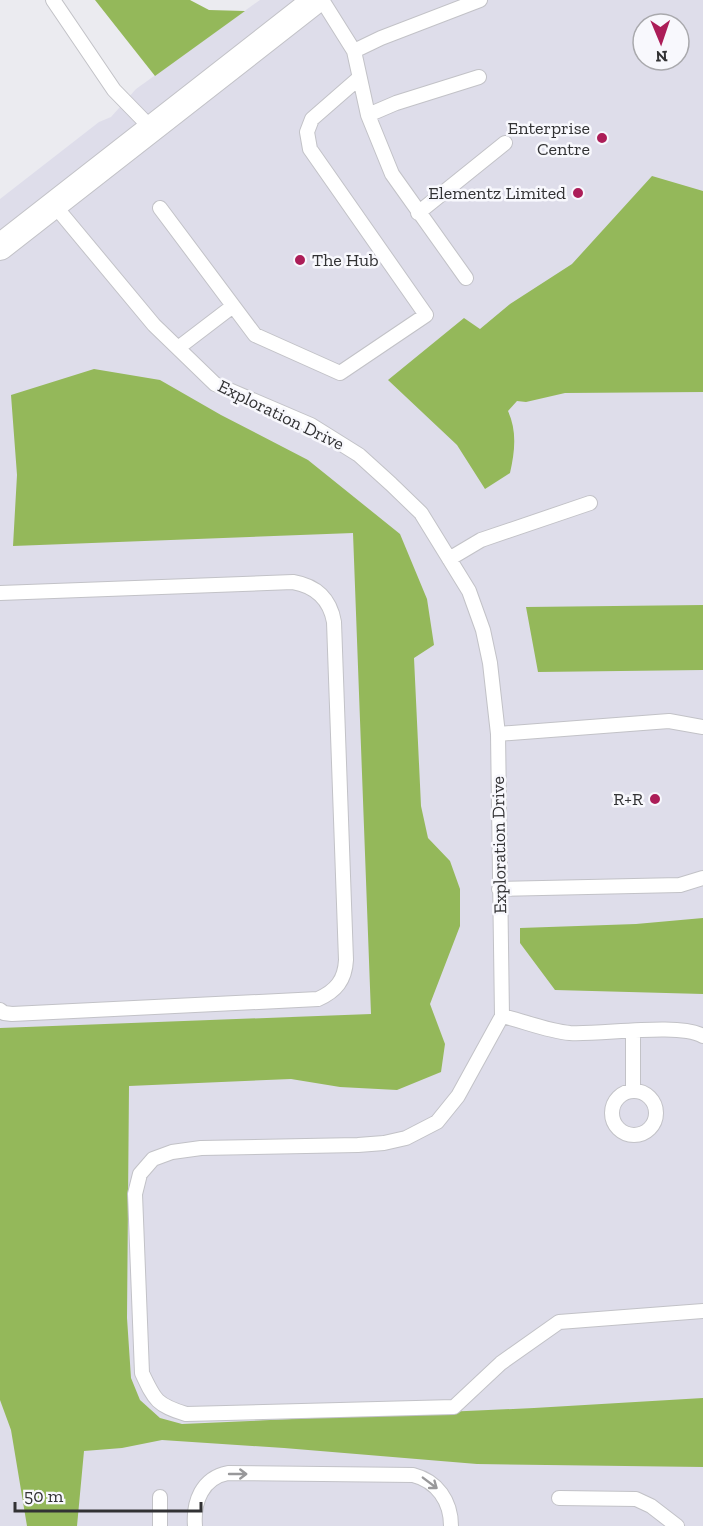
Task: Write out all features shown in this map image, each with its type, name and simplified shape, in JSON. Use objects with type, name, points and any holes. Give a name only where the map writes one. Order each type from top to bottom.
[{"type":"street","points":[[0,248],[316,0]]},
{"type":"lane","points":[[53,0],[114,90],[152,129]]},
{"type":"lane","points":[[322,0],[354,51],[368,115],[392,174],[466,278]]},
{"type":"lane","points":[[354,51],[381,38],[480,0]]},
{"type":"lane","points":[[368,115],[396,103],[479,77]]},
{"type":"lane","points":[[160,208],[255,335],[340,373],[426,315],[310,149],[307,132],[312,119],[359,78]]},
{"type":"lane","points":[[418,213],[505,143]]},
{"type":"lane","name":"Exploration Drive","points":[[55,206],[154,325],[215,384],[311,426],[359,454],[421,513],[469,591],[483,630],[490,663],[498,734],[502,1016]]},
{"type":"lane","points":[[178,348],[233,306]]},
{"type":"lane","points":[[448,558],[481,540],[590,502]]},
{"type":"lane","points":[[0,593],[293,582],[314,589],[323,596],[329,604],[334,622],[346,960],[342,978],[337,987],[318,999],[12,1014],[0,1010]]},
{"type":"lane","points":[[498,734],[669,722],[703,727]]},
{"type":"lane","points":[[499,889],[680,885],[703,878]]},
{"type":"lane","points":[[703,1036],[697,1032],[677,1030],[568,1033],[502,1016],[458,1096],[437,1122],[406,1138],[358,1145],[201,1148],[172,1152],[153,1159],[140,1174],[135,1194],[142,1373],[150,1391],[164,1408],[186,1414],[454,1407],[501,1363],[559,1322],[703,1311]]},
{"type":"lane","points":[[633,1031],[633,1089]]},
{"type":"lane","points":[[195,1526],[198,1502],[204,1485],[218,1475],[228,1473],[413,1475],[432,1483],[441,1493],[449,1511],[451,1526]]},
{"type":"lane","points":[[160,1497],[160,1526]]},
{"type":"lane","points":[[559,1498],[636,1499],[651,1506],[677,1526]]},
{"type":"shaded area","points":[[260,0],[703,0],[703,1526],[0,1526],[0,199],[99,122],[111,117],[136,89]]},
{"type":"green space","points":[[95,0],[190,0],[209,10],[245,11],[155,76]]},
{"type":"green space","points":[[652,176],[703,191],[703,392],[565,393],[526,402],[517,401],[508,411],[513,426],[514,441],[510,473],[485,489],[457,445],[388,380],[464,318],[480,329],[510,304],[572,264]]},
{"type":"green space","points":[[94,369],[160,380],[308,460],[400,534],[427,599],[434,645],[414,658],[421,806],[428,838],[450,861],[460,889],[460,926],[430,1004],[445,1044],[441,1072],[397,1090],[340,1087],[291,1079],[129,1086],[127,1318],[131,1378],[140,1400],[160,1418],[182,1424],[703,1398],[703,1467],[477,1464],[162,1440],[122,1448],[84,1451],[77,1526],[27,1526],[11,1430],[0,1400],[0,1028],[371,1014],[353,533],[13,546],[17,475],[11,395]]},
{"type":"green space","points":[[703,605],[703,670],[538,672],[526,607]]},
{"type":"green space","points":[[703,918],[703,994],[555,990],[520,943],[520,928],[636,924]]},
{"type":"place","name":"Enterprise Centre","points":[[602,138]]},
{"type":"place","name":"Elementz Limited","points":[[578,193]]},
{"type":"place","name":"The Hub","points":[[300,260]]},
{"type":"place","name":"R+R","points":[[655,799]]}]
